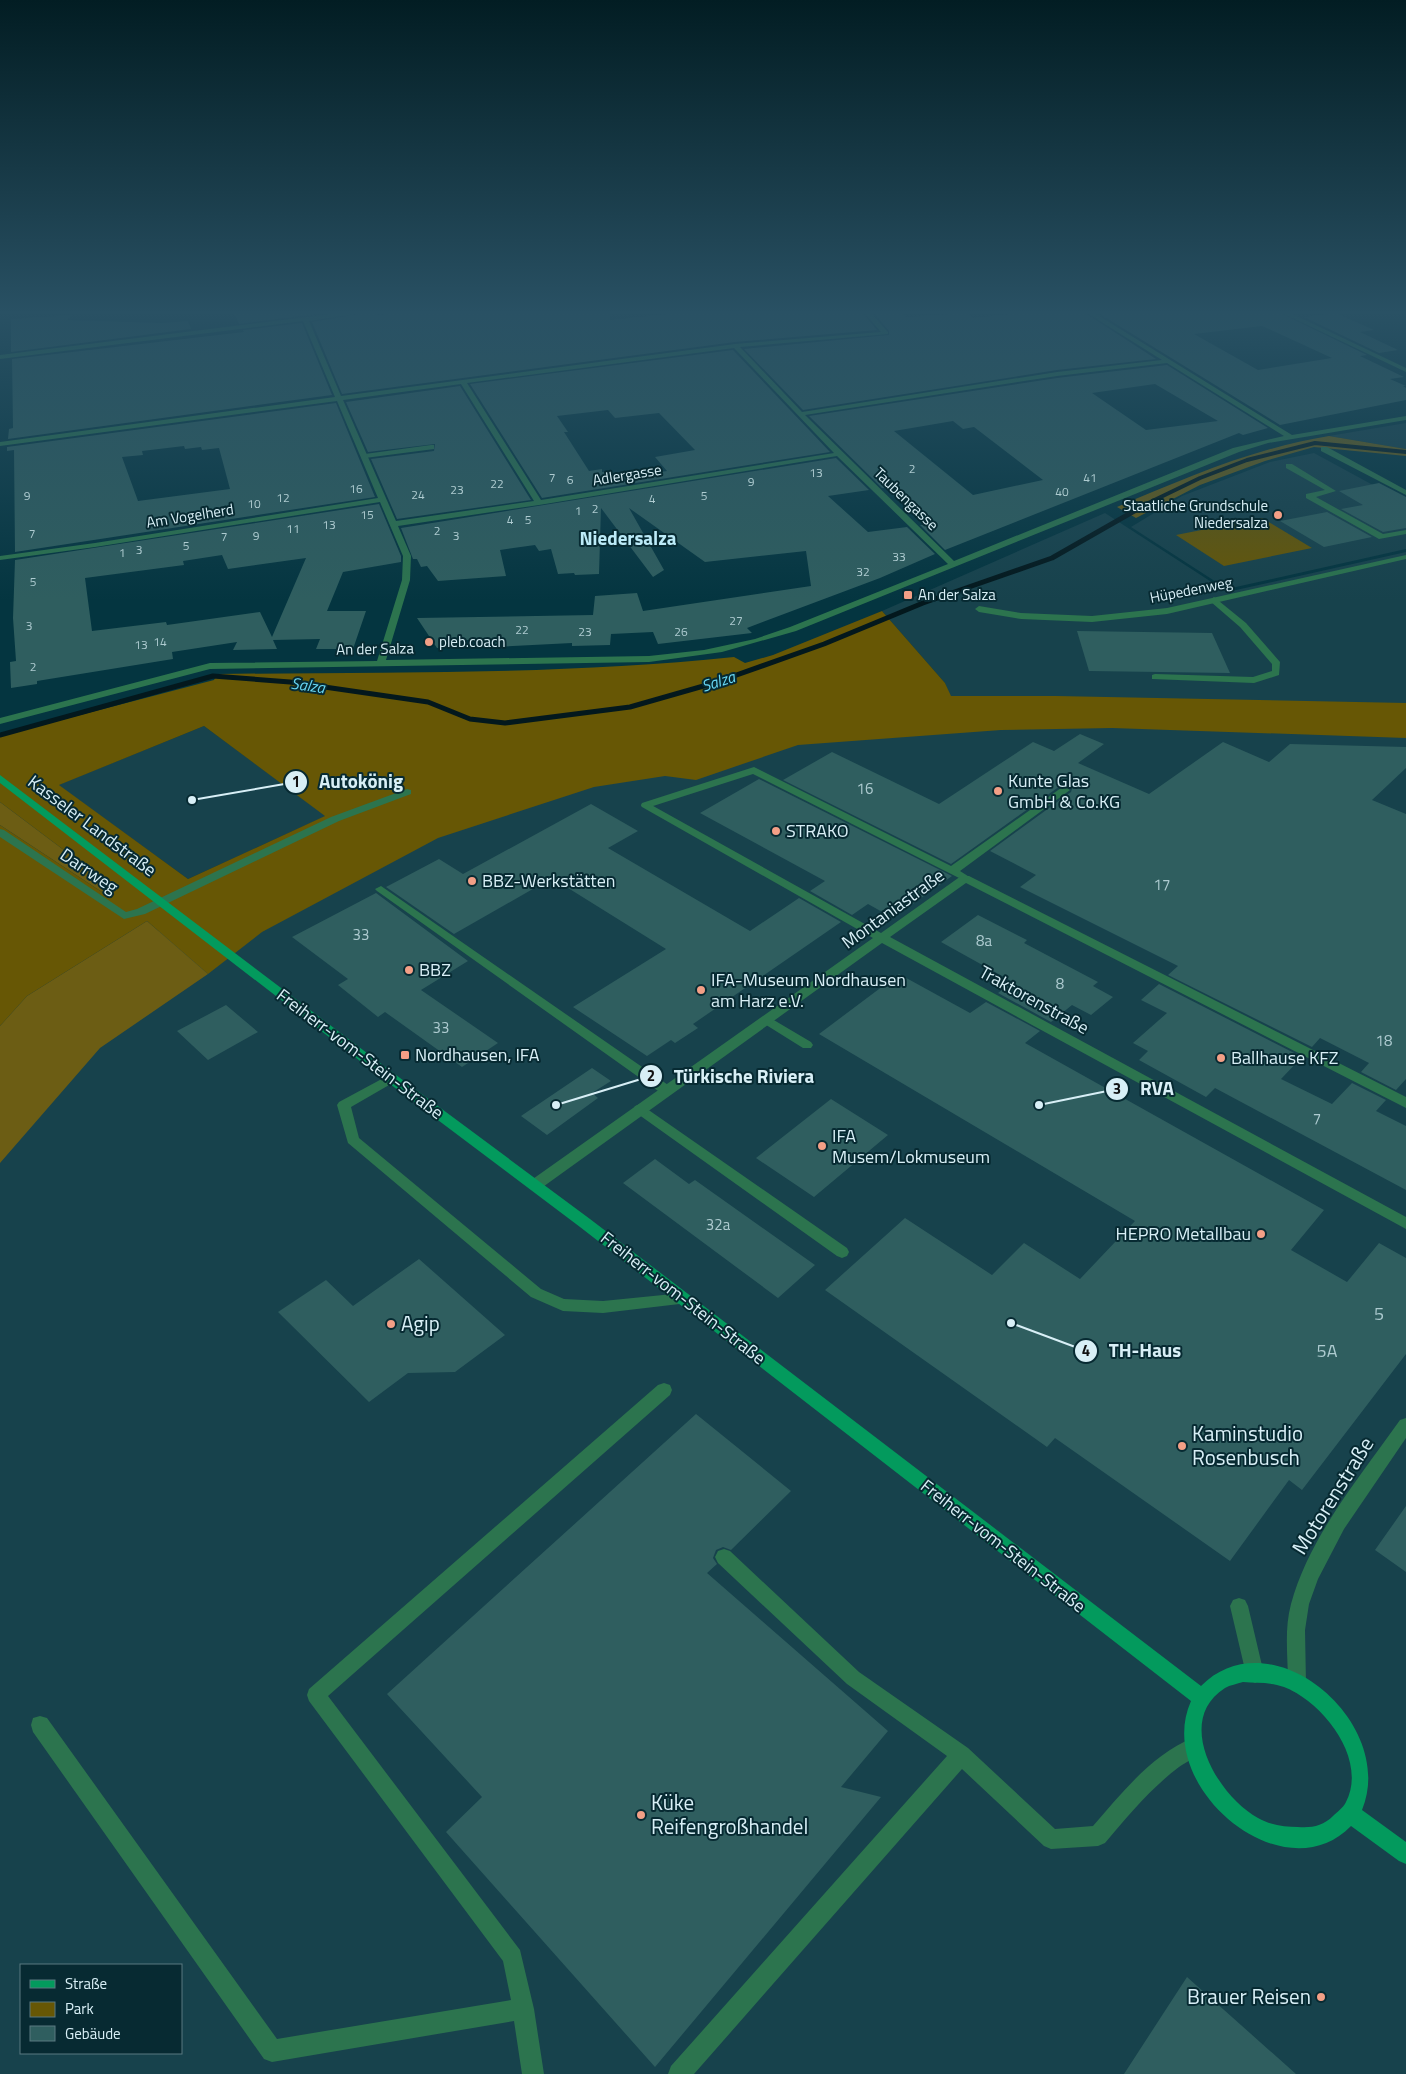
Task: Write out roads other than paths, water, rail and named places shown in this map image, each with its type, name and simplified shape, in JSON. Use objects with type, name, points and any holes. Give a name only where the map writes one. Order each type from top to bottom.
[{"type":"main road","name":"Kasseler Landstraße","points":[[0,778],[162,901]]},
{"type":"main road","name":"Freiherr-vom-Stein-Straße","points":[[162,901],[391,1078],[684,1299],[1202,1698]]},
{"type":"main road","points":[[1243,1673],[1255,1674],[1270,1674],[1297,1684],[1321,1699],[1340,1719],[1354,1743],[1360,1768],[1359,1792],[1350,1813],[1332,1830],[1306,1838],[1277,1835],[1247,1823],[1222,1802],[1203,1776],[1193,1747],[1193,1720],[1202,1698],[1219,1681],[1243,1673]]},
{"type":"main road","points":[[1350,1813],[1406,1854]]},
{"type":"street","points":[[0,444],[274,408]]},
{"type":"street","points":[[344,408],[408,556],[406,580],[380,664]]},
{"type":"street","points":[[479,408],[539,503]]},
{"type":"street","name":"Taubengasse","points":[[793,408],[954,564]]},
{"type":"street","points":[[799,414],[839,408]]},
{"type":"street","points":[[1244,408],[1291,437]]},
{"type":"street","name":"An der Salza","points":[[0,721],[210,666],[649,658],[704,653],[764,640],[1236,450],[1291,437],[1406,418]]},
{"type":"street","points":[[364,456],[431,447]]},
{"type":"street","points":[[1324,449],[1406,493]]},
{"type":"street","name":"Adlergasse","points":[[394,524],[539,503],[839,454]]},
{"type":"street","points":[[1289,466],[1332,490],[1309,496],[1382,537],[1406,532]]},
{"type":"street","name":"Am Vogelherd","points":[[0,558],[95,545],[384,499]]},
{"type":"street","name":"Hüpedenweg","points":[[979,609],[1021,616],[1092,618],[1167,611],[1406,557]]},
{"type":"street","points":[[1155,677],[1254,680],[1276,673],[1277,664],[1243,625],[1214,600]]},
{"type":"street","name":"Traktorenstraße","points":[[952,871],[754,770],[646,805],[882,938],[1406,1224]]},
{"type":"street","points":[[965,878],[952,871],[1065,790]]},
{"type":"street","points":[[162,901],[335,819],[407,792]]},
{"type":"street","name":"Darrweg","points":[[0,832],[124,916],[141,912],[162,901]]},
{"type":"street","name":"Montaniastraße","points":[[535,1185],[965,878],[1406,1103]]},
{"type":"street","points":[[381,889],[666,1090]]},
{"type":"street","points":[[767,1020],[807,1045]]},
{"type":"street","points":[[391,1078],[344,1105],[353,1140],[536,1293],[563,1305],[603,1306],[684,1299]]},
{"type":"street","points":[[640,1109],[842,1252]]},
{"type":"street","points":[[533,2074],[513,1957],[316,1695],[664,1390]]},
{"type":"street","name":"Motorenstraße","points":[[1297,1684],[1296,1630],[1308,1580],[1322,1549],[1406,1425]]},
{"type":"street","points":[[724,1557],[853,1678],[961,1755],[1051,1839],[1098,1836],[1121,1808],[1169,1761],[1193,1747]]},
{"type":"street","points":[[1239,1606],[1255,1674]]},
{"type":"street","points":[[40,1725],[272,2051],[523,2009]]},
{"type":"street","points":[[679,2074],[961,1755]]},
{"type":"waterway","name":"Salza","points":[[1140,507],[1200,478],[1247,460],[1315,443],[1406,452]]},
{"type":"waterway","name":"Salza","points":[[0,735],[213,676],[290,682],[428,702],[470,719],[505,723],[630,707],[714,683],[824,644],[923,603],[1052,558],[1143,506]]},
{"type":"place","name":"Staatliche Grundschule Niedersalza","points":[[1278,515]]},
{"type":"place","name":"An der Salza","points":[[908,595]]},
{"type":"place","name":"pleb.coach","points":[[429,642]]},
{"type":"place","name":"Kunte Glas GmbH & Co.KG","points":[[998,791]]},
{"type":"place","name":"Autokönig","points":[[192,800]]},
{"type":"place","name":"STRAKO","points":[[776,831]]},
{"type":"place","name":"BBZ-Werkstätten","points":[[472,881]]},
{"type":"place","name":"BBZ","points":[[409,970]]},
{"type":"place","name":"IFA-Museum Nordhausen am Harz e.V.","points":[[701,990]]},
{"type":"place","name":"Nordhausen, IFA","points":[[405,1055]]},
{"type":"place","name":"Ballhause KFZ","points":[[1221,1058]]},
{"type":"place","name":"Türkische Riviera","points":[[556,1105]]},
{"type":"place","name":"RVA","points":[[1039,1105]]},
{"type":"place","name":"IFA Musem/Lokmuseum","points":[[822,1146]]},
{"type":"place","name":"HEPRO Metallbau","points":[[1261,1234]]},
{"type":"place","name":"TH-Haus","points":[[1011,1323]]},
{"type":"place","name":"Agip","points":[[391,1324]]},
{"type":"place","name":"Kaminstudio Rosenbusch","points":[[1182,1446]]},
{"type":"place","name":"Küke Reifengroßhandel","points":[[641,1815]]},
{"type":"place","name":"Brauer Reisen","points":[[1321,1997]]},
{"type":"district","name":"Niedersalza","points":[[628,538]]}]
